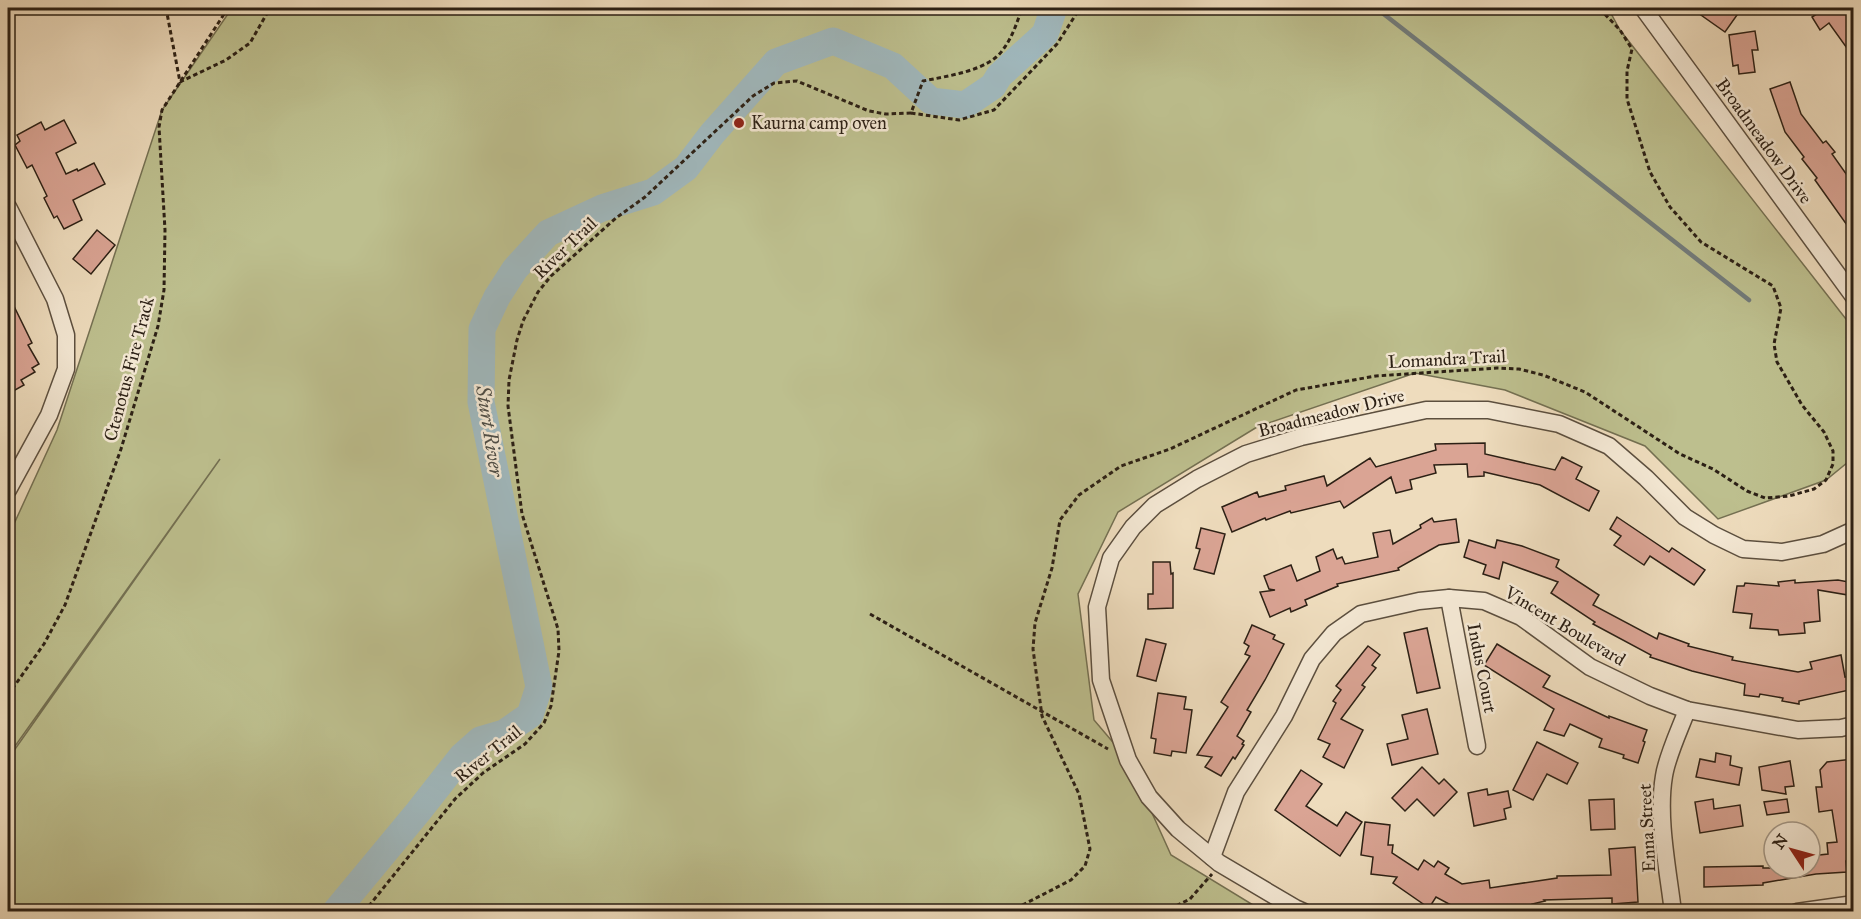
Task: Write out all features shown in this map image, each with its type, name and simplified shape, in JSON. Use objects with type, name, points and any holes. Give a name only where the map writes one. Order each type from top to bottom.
[{"type":"street","name":"Broadmeadow Drive","points":[[1652,12],[1854,297]]},
{"type":"street","points":[[8,207],[55,299],[66,335],[66,369],[49,415],[8,490]]},
{"type":"street","name":"Broadmeadow Drive","points":[[1304,912],[1216,860],[1178,829],[1149,797],[1128,760],[1101,680],[1097,606],[1111,558],[1133,527],[1155,505],[1197,479],[1246,454],[1301,437],[1426,410],[1488,410],[1560,424],[1609,446],[1646,478],[1685,517],[1743,549],[1782,552],[1823,544],[1854,530]]},
{"type":"street","name":"Vincent Boulevard","points":[[1216,860],[1236,792],[1284,716],[1312,659],[1334,633],[1361,614],[1419,601],[1449,598],[1484,601],[1521,617],[1590,667],[1650,696],[1687,710],[1798,730],[1841,728],[1854,725]]},
{"type":"street","name":"Indus Court","points":[[1449,598],[1478,746]]},
{"type":"street","name":"Enna Street","points":[[1673,912],[1662,799],[1664,774],[1687,710]]},
{"type":"street","points":[[1797,912],[1854,904]]},
{"type":"path","points":[[166,8],[180,82],[226,60],[250,43],[270,8]]},
{"type":"path","name":"Ctenotus Fire Track","points":[[8,695],[44,644],[66,604],[122,449],[158,326],[164,291],[165,230],[159,127],[162,110],[228,8]]},
{"type":"path","points":[[911,113],[924,81],[975,69],[1001,53],[1012,36],[1022,8]]},
{"type":"path","name":"River Trail","points":[[364,912],[455,799],[483,773],[525,744],[544,723],[551,706],[560,651],[558,629],[522,514],[508,406],[509,380],[516,340],[538,292],[551,276],[616,218],[645,197],[753,96],[774,83],[797,81],[869,111],[886,114],[911,113],[959,120],[994,110],[1057,44],[1080,8]]},
{"type":"path","name":"Lomandra Trail","points":[[1009,912],[1071,880],[1085,866],[1090,849],[1079,794],[1042,716],[1033,649],[1035,623],[1052,568],[1060,520],[1079,495],[1121,466],[1170,449],[1296,390],[1376,376],[1497,368],[1519,369],[1543,375],[1585,392],[1680,454],[1713,469],[1746,491],[1765,498],[1789,496],[1814,489],[1826,480],[1833,464],[1833,451],[1824,432],[1802,405],[1777,362],[1774,344],[1781,308],[1773,286],[1701,242],[1670,207],[1650,172],[1627,99],[1627,71],[1632,49],[1620,30],[1599,8]]},
{"type":"path","points":[[870,614],[1128,760]]},
{"type":"path","points":[[1163,912],[1190,900],[1208,880],[1216,860]]},
{"type":"green space","points":[[232,8],[1608,8],[1620,30],[1853,328],[1853,458],[1826,480],[1718,519],[1645,446],[1505,390],[1415,373],[1257,427],[1118,512],[1078,594],[1094,720],[1128,760],[1171,855],[1263,911],[8,911],[8,759],[220,459],[8,756],[8,537],[57,430],[162,110]]},
{"type":"building","points":[[1691,8],[1742,8],[1725,32]]},
{"type":"building","points":[[1826,8],[1854,8],[1854,58],[1829,23],[1820,30],[1812,17]]},
{"type":"building","points":[[1755,31],[1758,50],[1752,50],[1755,72],[1739,74],[1738,65],[1733,66],[1729,35]]},
{"type":"building","points":[[1790,82],[1801,114],[1823,143],[1826,141],[1835,152],[1832,154],[1854,185],[1854,235],[1815,180],[1817,178],[1802,159],[1804,157],[1785,132],[1770,89]]},
{"type":"building","points":[[64,120],[76,143],[56,153],[66,174],[94,163],[105,184],[73,200],[82,220],[64,229],[57,216],[54,218],[44,198],[47,196],[32,165],[27,168],[15,145],[20,141],[17,135],[41,122],[45,130]]},
{"type":"building","points":[[97,230],[115,245],[91,274],[73,259]]},
{"type":"building","points":[[8,294],[32,343],[28,345],[39,364],[32,368],[35,372],[21,380],[24,385],[8,394],[8,361],[14,358],[8,345]]},
{"type":"building","points":[[1485,443],[1485,454],[1555,470],[1562,457],[1582,467],[1576,479],[1599,491],[1589,511],[1540,485],[1484,472],[1484,476],[1468,477],[1467,464],[1434,465],[1436,473],[1410,480],[1412,489],[1396,493],[1391,477],[1344,508],[1340,501],[1291,513],[1290,511],[1266,520],[1265,518],[1232,532],[1222,507],[1257,492],[1259,497],[1286,490],[1285,486],[1324,476],[1327,486],[1370,458],[1376,467],[1436,450],[1435,444]]},
{"type":"building","points":[[1617,517],[1669,552],[1672,548],[1705,570],[1694,585],[1650,556],[1644,565],[1614,545],[1621,536],[1610,529]]},
{"type":"building","points":[[1432,518],[1434,522],[1456,519],[1459,542],[1439,545],[1398,568],[1399,570],[1337,584],[1338,586],[1305,600],[1307,605],[1291,612],[1290,608],[1270,617],[1260,592],[1275,590],[1269,589],[1264,576],[1291,565],[1297,581],[1320,571],[1316,557],[1333,549],[1337,559],[1342,557],[1345,564],[1378,557],[1373,533],[1390,530],[1393,544],[1421,528],[1420,525]]},
{"type":"building","points":[[1201,528],[1225,534],[1214,574],[1194,569],[1200,549],[1196,548]]},
{"type":"building","points":[[1469,540],[1495,548],[1497,540],[1522,546],[1559,560],[1556,567],[1599,595],[1593,605],[1657,639],[1659,633],[1689,644],[1688,646],[1733,657],[1732,660],[1798,672],[1812,669],[1810,662],[1841,655],[1845,677],[1854,675],[1854,689],[1799,701],[1799,704],[1782,701],[1783,698],[1760,694],[1759,697],[1744,695],[1745,684],[1692,671],[1650,657],[1651,655],[1593,624],[1595,622],[1551,593],[1558,582],[1503,562],[1499,579],[1483,574],[1486,565],[1464,557]]},
{"type":"building","points":[[1153,562],[1170,562],[1171,574],[1173,573],[1173,608],[1148,609],[1148,594],[1153,594]]},
{"type":"building","points":[[1795,580],[1795,583],[1838,580],[1854,583],[1854,596],[1818,590],[1820,621],[1804,623],[1805,633],[1779,635],[1778,630],[1750,628],[1752,614],[1733,612],[1737,586],[1744,586],[1745,583],[1779,586],[1778,582]]},
{"type":"building","points":[[1252,625],[1275,635],[1273,639],[1284,644],[1247,710],[1251,712],[1237,736],[1244,741],[1242,744],[1244,745],[1221,776],[1205,767],[1212,757],[1197,755],[1228,707],[1221,702],[1250,656],[1245,654],[1249,646],[1244,643]]},
{"type":"building","points":[[1427,628],[1440,688],[1417,693],[1404,633]]},
{"type":"building","points":[[1146,639],[1166,644],[1156,681],[1137,676]]},
{"type":"building","points":[[1497,644],[1550,676],[1543,687],[1609,718],[1609,716],[1647,730],[1638,763],[1623,758],[1624,755],[1599,747],[1602,739],[1570,724],[1564,736],[1544,730],[1554,709],[1484,665]]},
{"type":"building","points":[[1368,646],[1380,655],[1372,665],[1376,668],[1362,685],[1365,687],[1341,719],[1363,730],[1344,768],[1323,757],[1330,744],[1318,739],[1336,703],[1333,701],[1341,690],[1336,686]]},
{"type":"building","points":[[1158,693],[1186,697],[1184,709],[1192,710],[1186,753],[1172,751],[1171,756],[1154,753],[1156,739],[1151,738]]},
{"type":"building","points":[[1427,709],[1438,754],[1392,765],[1387,744],[1408,739],[1402,715]]},
{"type":"building","points":[[1537,742],[1578,763],[1567,784],[1547,774],[1533,800],[1513,790]]},
{"type":"building","points":[[1716,753],[1731,756],[1730,765],[1742,768],[1739,785],[1696,777],[1700,759],[1715,762]]},
{"type":"building","points":[[1853,759],[1853,783],[1851,784],[1854,806],[1849,806],[1854,840],[1854,861],[1846,861],[1847,872],[1822,874],[1822,855],[1828,854],[1827,843],[1837,842],[1832,810],[1819,812],[1816,787],[1822,787],[1820,770],[1827,762]]},
{"type":"building","points":[[1790,761],[1794,786],[1785,787],[1786,794],[1762,790],[1759,767]]},
{"type":"building","points":[[1422,767],[1439,784],[1444,779],[1457,792],[1434,816],[1417,799],[1405,811],[1392,798]]},
{"type":"building","points":[[1301,770],[1322,784],[1306,806],[1337,826],[1346,812],[1362,822],[1340,856],[1275,810]]},
{"type":"building","points":[[1487,789],[1488,795],[1508,791],[1511,807],[1504,809],[1506,819],[1474,826],[1468,793]]},
{"type":"building","points":[[1614,799],[1615,829],[1591,830],[1589,800]]},
{"type":"building","points":[[1713,799],[1714,809],[1740,805],[1743,826],[1700,833],[1695,802]]},
{"type":"building","points":[[1787,799],[1789,812],[1767,815],[1764,802]]},
{"type":"building","points":[[1365,822],[1390,825],[1388,845],[1393,845],[1392,853],[1418,870],[1424,860],[1434,867],[1438,861],[1449,868],[1445,874],[1462,884],[1489,880],[1490,888],[1557,878],[1557,876],[1611,875],[1609,849],[1635,847],[1638,902],[1612,904],[1612,898],[1544,900],[1532,906],[1496,912],[1464,912],[1436,897],[1429,908],[1393,883],[1397,877],[1371,874],[1373,857],[1361,855]]},
{"type":"building","points":[[1762,866],[1762,880],[1781,880],[1763,883],[1763,885],[1704,887],[1704,867]]},
{"type":"waterway","name":"Sturt River","points":[[335,912],[462,756],[480,740],[504,733],[530,715],[539,687],[481,402],[482,329],[497,297],[515,269],[548,233],[602,208],[653,192],[686,168],[712,134],[776,62],[833,41],[893,66],[931,101],[965,105],[993,86],[999,76],[1045,34],[1054,8]]},
{"type":"waterway","points":[[1376,8],[1749,300]]},
{"type":"place","name":"Kaurna camp oven","points":[[739,123]]}]
